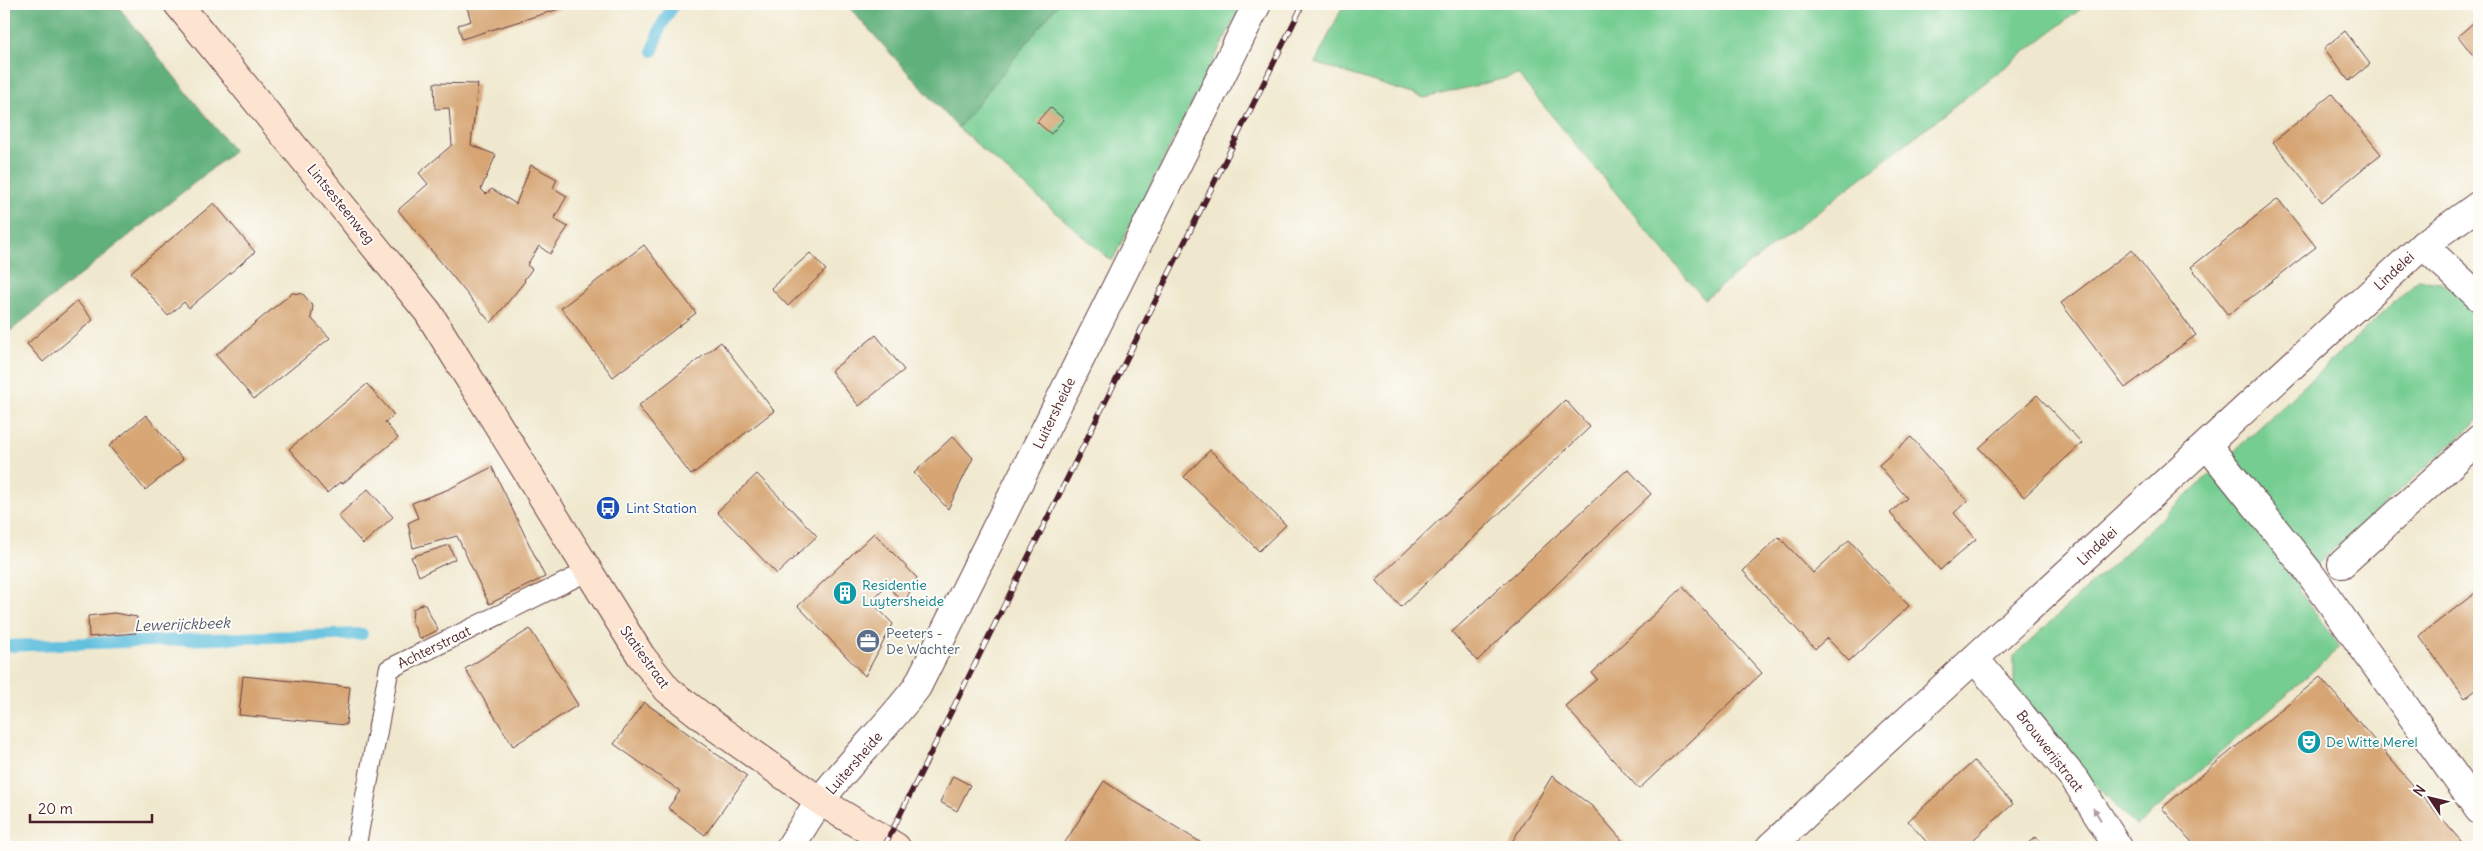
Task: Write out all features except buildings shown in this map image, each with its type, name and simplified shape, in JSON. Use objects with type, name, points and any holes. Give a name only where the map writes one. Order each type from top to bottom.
[{"type":"street","name":"Lintsesteenweg","points":[[178,4],[428,312],[492,414]]},
{"type":"street","name":"Luitersheide","points":[[790,847],[820,801],[870,742],[892,720],[917,687],[1257,4]]},
{"type":"street","name":"Lindelei","points":[[1770,847],[2423,245],[2479,205]]},
{"type":"street","name":"Lindelei","points":[[2423,245],[2479,297]]},
{"type":"street","name":"Statiestraat","points":[[492,414],[641,656],[668,690],[716,728],[820,801],[896,847]]},
{"type":"street","points":[[2342,564],[2479,440]]},
{"type":"street","points":[[2207,444],[2309,572],[2479,810]]},
{"type":"street","name":"Brouwerijstraat","points":[[1975,659],[2076,781],[2118,847]]},
{"type":"lane","name":"Achterstraat","points":[[356,847],[389,669],[588,571]]},
{"type":"green space","points":[[4,4],[116,4],[234,151],[4,336]]},
{"type":"green space","points":[[846,4],[1058,4],[958,128]]},
{"type":"green space","points":[[1058,4],[1242,4],[1112,261],[958,128]]},
{"type":"green space","points":[[1344,4],[2087,4],[1704,299],[1518,75],[1425,98],[1315,63]]},
{"type":"green space","points":[[2418,280],[2441,283],[2462,294],[2479,315],[2479,419],[2309,572],[2298,589],[2340,647],[2136,827],[2080,768],[2014,692],[2014,656]]},
{"type":"waterway","points":[[653,51],[660,28],[674,4]]},
{"type":"waterway","name":"Lewerijckbeek","points":[[4,646],[362,634]]},
{"type":"railway","points":[[884,847],[1303,4]]},
{"type":"place","name":"Lint Station","points":[[608,508]]},
{"type":"place","name":"Residentie Luytersheide","points":[[845,593]]},
{"type":"place","name":"Peeters - De Wachter","points":[[868,641]]},
{"type":"place","name":"De Witte Merel","points":[[2309,742]]}]
